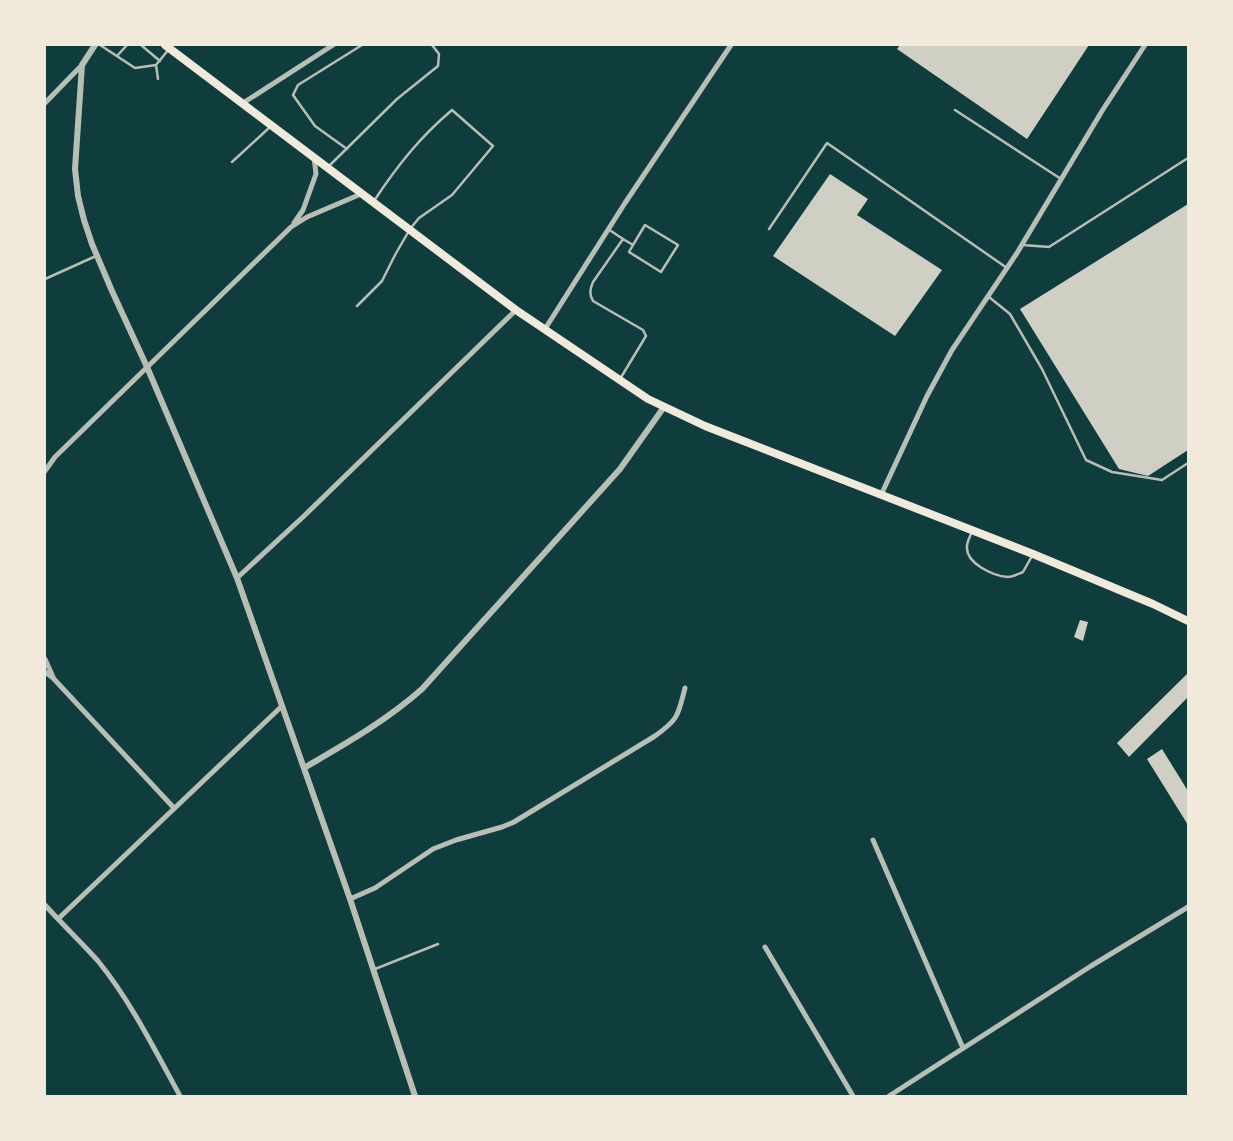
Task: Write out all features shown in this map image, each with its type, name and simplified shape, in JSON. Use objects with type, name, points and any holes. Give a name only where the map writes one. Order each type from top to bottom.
[{"type":"main road","points":[[167,47],[516,310],[619,380],[664,407],[727,436],[1033,554],[1153,604],[1188,621]]},
{"type":"street","points":[[45,103],[82,65],[95,45]]},
{"type":"street","points":[[243,103],[333,45]]},
{"type":"street","points":[[545,329],[608,229],[731,45]]},
{"type":"street","points":[[881,495],[927,396],[952,350],[1007,268],[1145,45]]},
{"type":"street","points":[[82,65],[75,170],[78,196],[84,220],[97,256],[147,367],[237,578],[350,899],[415,1096]]},
{"type":"street","points":[[291,227],[303,210],[316,174],[314,156]]},
{"type":"street","points":[[45,471],[55,457],[291,227],[307,216],[361,194]]},
{"type":"street","points":[[237,578],[304,516],[516,310]]},
{"type":"street","points":[[304,768],[369,730],[401,708],[422,689],[620,470],[664,407]]},
{"type":"street","points":[[45,462],[55,457]]},
{"type":"street","points":[[45,659],[53,678]]},
{"type":"street","points":[[45,672],[53,678],[174,808]]},
{"type":"street","points":[[350,899],[375,888],[433,849],[514,822],[655,736],[672,724],[678,714],[685,688]]},
{"type":"street","points":[[58,919],[282,706]]},
{"type":"street","points":[[873,840],[963,1048]]},
{"type":"street","points":[[45,905],[98,961],[115,985],[180,1096]]},
{"type":"street","points":[[889,1096],[1091,966],[1188,907]]},
{"type":"street","points":[[765,947],[853,1096]]},
{"type":"lane","points":[[100,45],[135,68],[156,65],[167,47]]},
{"type":"lane","points":[[117,56],[127,45]]},
{"type":"lane","points":[[141,45],[160,60]]},
{"type":"lane","points":[[347,149],[315,126],[293,95],[298,85],[362,45]]},
{"type":"lane","points":[[328,167],[397,99],[438,66],[439,54],[432,45]]},
{"type":"lane","points":[[156,65],[158,80]]},
{"type":"lane","points":[[357,306],[382,281],[410,229],[419,218],[452,195],[493,146],[452,110],[431,128],[399,163],[373,202]]},
{"type":"lane","points":[[955,110],[1061,179]]},
{"type":"lane","points":[[232,162],[272,125]]},
{"type":"lane","points":[[769,229],[827,143],[1007,268]]},
{"type":"lane","points":[[1021,245],[1049,247],[1188,158]]},
{"type":"lane","points":[[645,225],[678,245],[661,272],[629,252],[633,246],[645,225]]},
{"type":"lane","points":[[608,229],[633,246]]},
{"type":"lane","points":[[619,380],[644,340],[644,332],[593,301],[590,290],[623,239]]},
{"type":"lane","points":[[45,279],[97,256]]},
{"type":"lane","points":[[988,296],[1010,314],[1042,369],[1086,460],[1112,472],[1162,480],[1188,463]]},
{"type":"lane","points":[[972,530],[966,547],[970,559],[982,568],[998,575],[1009,577],[1023,572],[1033,554]]},
{"type":"lane","points":[[374,969],[438,944]]},
{"type":"building","points":[[900,45],[1089,45],[1027,139],[897,49]]},
{"type":"building","points":[[830,174],[868,199],[857,215],[942,270],[895,336],[773,256]]},
{"type":"building","points":[[1188,204],[1188,450],[1148,476],[1119,469],[1020,309]]},
{"type":"building","points":[[1080,620],[1088,622],[1083,641],[1074,637]]},
{"type":"building","points":[[1188,673],[1188,697],[1129,757],[1117,743]]},
{"type":"building","points":[[1162,749],[1188,791],[1188,825],[1147,759]]}]
